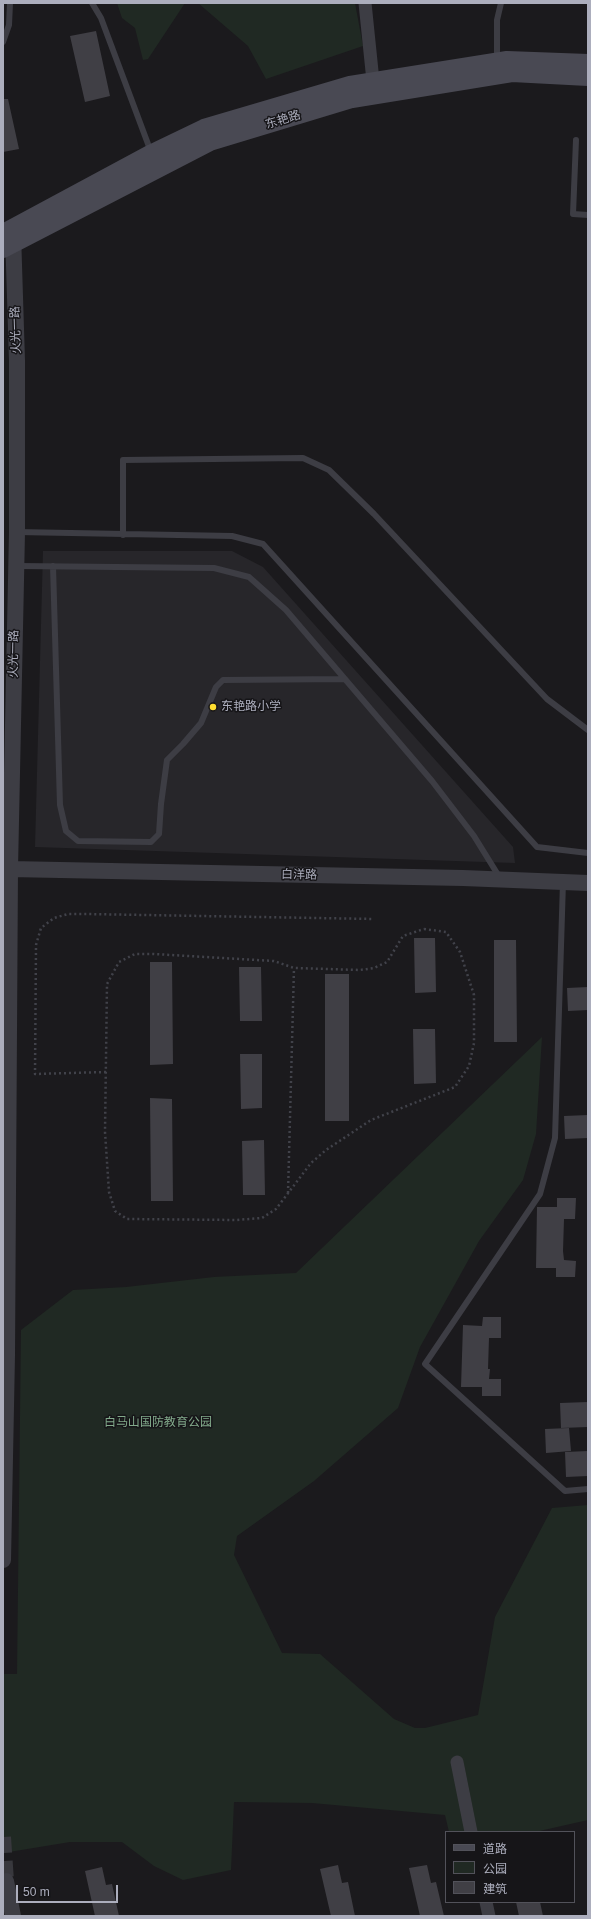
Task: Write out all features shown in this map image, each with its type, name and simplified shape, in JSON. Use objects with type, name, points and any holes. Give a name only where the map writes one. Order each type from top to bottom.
[{"type":"main road","name":"东艳路","points":[[8,238],[152,153],[204,128],[350,85],[373,81],[507,60],[588,63]]},
{"type":"main road","name":"东艳路","points":[[8,238],[210,142],[352,99],[512,73],[588,77]]},
{"type":"street","points":[[365,3],[373,81]]},
{"type":"street","name":"火光一路","points":[[3,1560],[7,1355],[10,869],[7,771],[17,532],[17,361],[8,238]]},
{"type":"street","name":"白洋路","points":[[10,869],[588,883]]},
{"type":"street","points":[[456,1762],[471,1831]]},
{"type":"street","points":[[6,1881],[13,1916]]},
{"type":"street","points":[[486,1903],[489,1916]]},
{"type":"lane","points":[[3,42],[9,25],[10,3]]},
{"type":"lane","points":[[92,3],[101,18],[152,153]]},
{"type":"lane","points":[[497,62],[497,20],[501,3]]},
{"type":"lane","points":[[576,140],[573,214],[588,215]]},
{"type":"lane","points":[[123,535],[123,460],[303,458],[329,470],[374,514],[547,699],[588,730]]},
{"type":"lane","points":[[17,532],[232,536],[263,544],[537,847],[588,853]]},
{"type":"lane","points":[[16,566],[214,568],[249,577],[286,610],[432,781],[474,836],[501,880]]},
{"type":"lane","points":[[54,566],[60,805],[66,831],[78,841],[151,842],[159,834],[161,804],[167,760],[201,723],[216,688],[223,680],[345,679]]},
{"type":"lane","points":[[563,882],[556,1138],[540,1194],[426,1364],[566,1492],[588,1489]]},
{"type":"path","points":[[106,1072],[35,1074],[36,945],[41,928],[54,918],[68,914],[87,914],[374,919]]},
{"type":"path","points":[[424,929],[446,932],[460,952],[474,995],[474,1043],[469,1066],[455,1086],[371,1120],[326,1150],[311,1163],[276,1209],[262,1218],[236,1220],[127,1218],[115,1211],[109,1192],[105,1132],[106,1072],[107,984],[119,962],[135,954],[274,961],[294,968],[360,970],[374,968],[387,962],[403,936],[424,929]]},
{"type":"path","points":[[288,1193],[294,968]]},
{"type":"shaded area","name":"东艳路小学","points":[[43,551],[232,551],[263,567],[513,847],[515,863],[35,847]]},
{"type":"green space","points":[[117,3],[185,3],[148,59],[143,60],[135,28],[122,18]]},
{"type":"green space","points":[[198,3],[355,3],[363,46],[266,79],[248,46]]},
{"type":"green space","name":"白马山国防教育公园","points":[[542,1037],[536,1134],[523,1180],[479,1241],[420,1347],[398,1408],[314,1481],[237,1536],[234,1555],[282,1653],[320,1654],[394,1719],[415,1728],[425,1728],[478,1715],[495,1617],[552,1508],[588,1505],[588,1820],[539,1831],[449,1831],[445,1815],[312,1803],[234,1802],[231,1870],[183,1880],[154,1866],[122,1842],[70,1842],[3,1853],[3,1674],[17,1674],[21,1330],[73,1290],[126,1287],[214,1277],[296,1273]]},
{"type":"building","points":[[96,31],[110,96],[85,102],[70,36]]},
{"type":"building","points":[[3,99],[8,99],[19,149],[3,152]]},
{"type":"building","points":[[414,938],[435,938],[436,992],[415,993]]},
{"type":"building","points":[[494,940],[516,940],[517,1042],[494,1042]]},
{"type":"building","points":[[150,962],[172,962],[173,1064],[150,1065]]},
{"type":"building","points":[[239,967],[261,967],[262,1021],[240,1021]]},
{"type":"building","points":[[325,974],[349,974],[349,1121],[325,1121]]},
{"type":"building","points":[[588,987],[588,1010],[568,1011],[567,988]]},
{"type":"building","points":[[413,1029],[435,1029],[436,1083],[414,1084]]},
{"type":"building","points":[[240,1054],[262,1054],[262,1108],[241,1109]]},
{"type":"building","points":[[150,1098],[172,1099],[173,1201],[151,1201]]},
{"type":"building","points":[[588,1115],[588,1138],[565,1139],[564,1116]]},
{"type":"building","points":[[264,1140],[265,1195],[243,1195],[242,1141]]},
{"type":"building","points":[[557,1198],[576,1198],[575,1219],[564,1219],[563,1251],[564,1260],[576,1261],[575,1277],[556,1277],[556,1268],[536,1268],[537,1207],[557,1207]]},
{"type":"building","points":[[483,1317],[501,1317],[501,1338],[489,1338],[488,1369],[490,1369],[489,1379],[501,1379],[501,1396],[482,1396],[482,1387],[461,1387],[463,1325],[482,1326]]},
{"type":"building","points":[[588,1402],[588,1427],[561,1428],[560,1403]]},
{"type":"building","points":[[569,1428],[571,1451],[546,1453],[545,1429]]},
{"type":"building","points":[[588,1451],[588,1476],[566,1477],[565,1452]]},
{"type":"building","points":[[338,1865],[342,1883],[348,1882],[355,1916],[331,1916],[320,1869]]},
{"type":"building","points":[[427,1865],[431,1883],[436,1882],[444,1916],[420,1916],[409,1868]]},
{"type":"building","points":[[102,1867],[106,1885],[112,1884],[119,1916],[95,1916],[85,1871]]},
{"type":"building","points":[[516,1903],[540,1903],[543,1916],[519,1916]]},
{"type":"tunnel","points":[[3,1837],[6,1881]]},
{"type":"place","name":"东艳路小学","points":[[213,707]]}]
